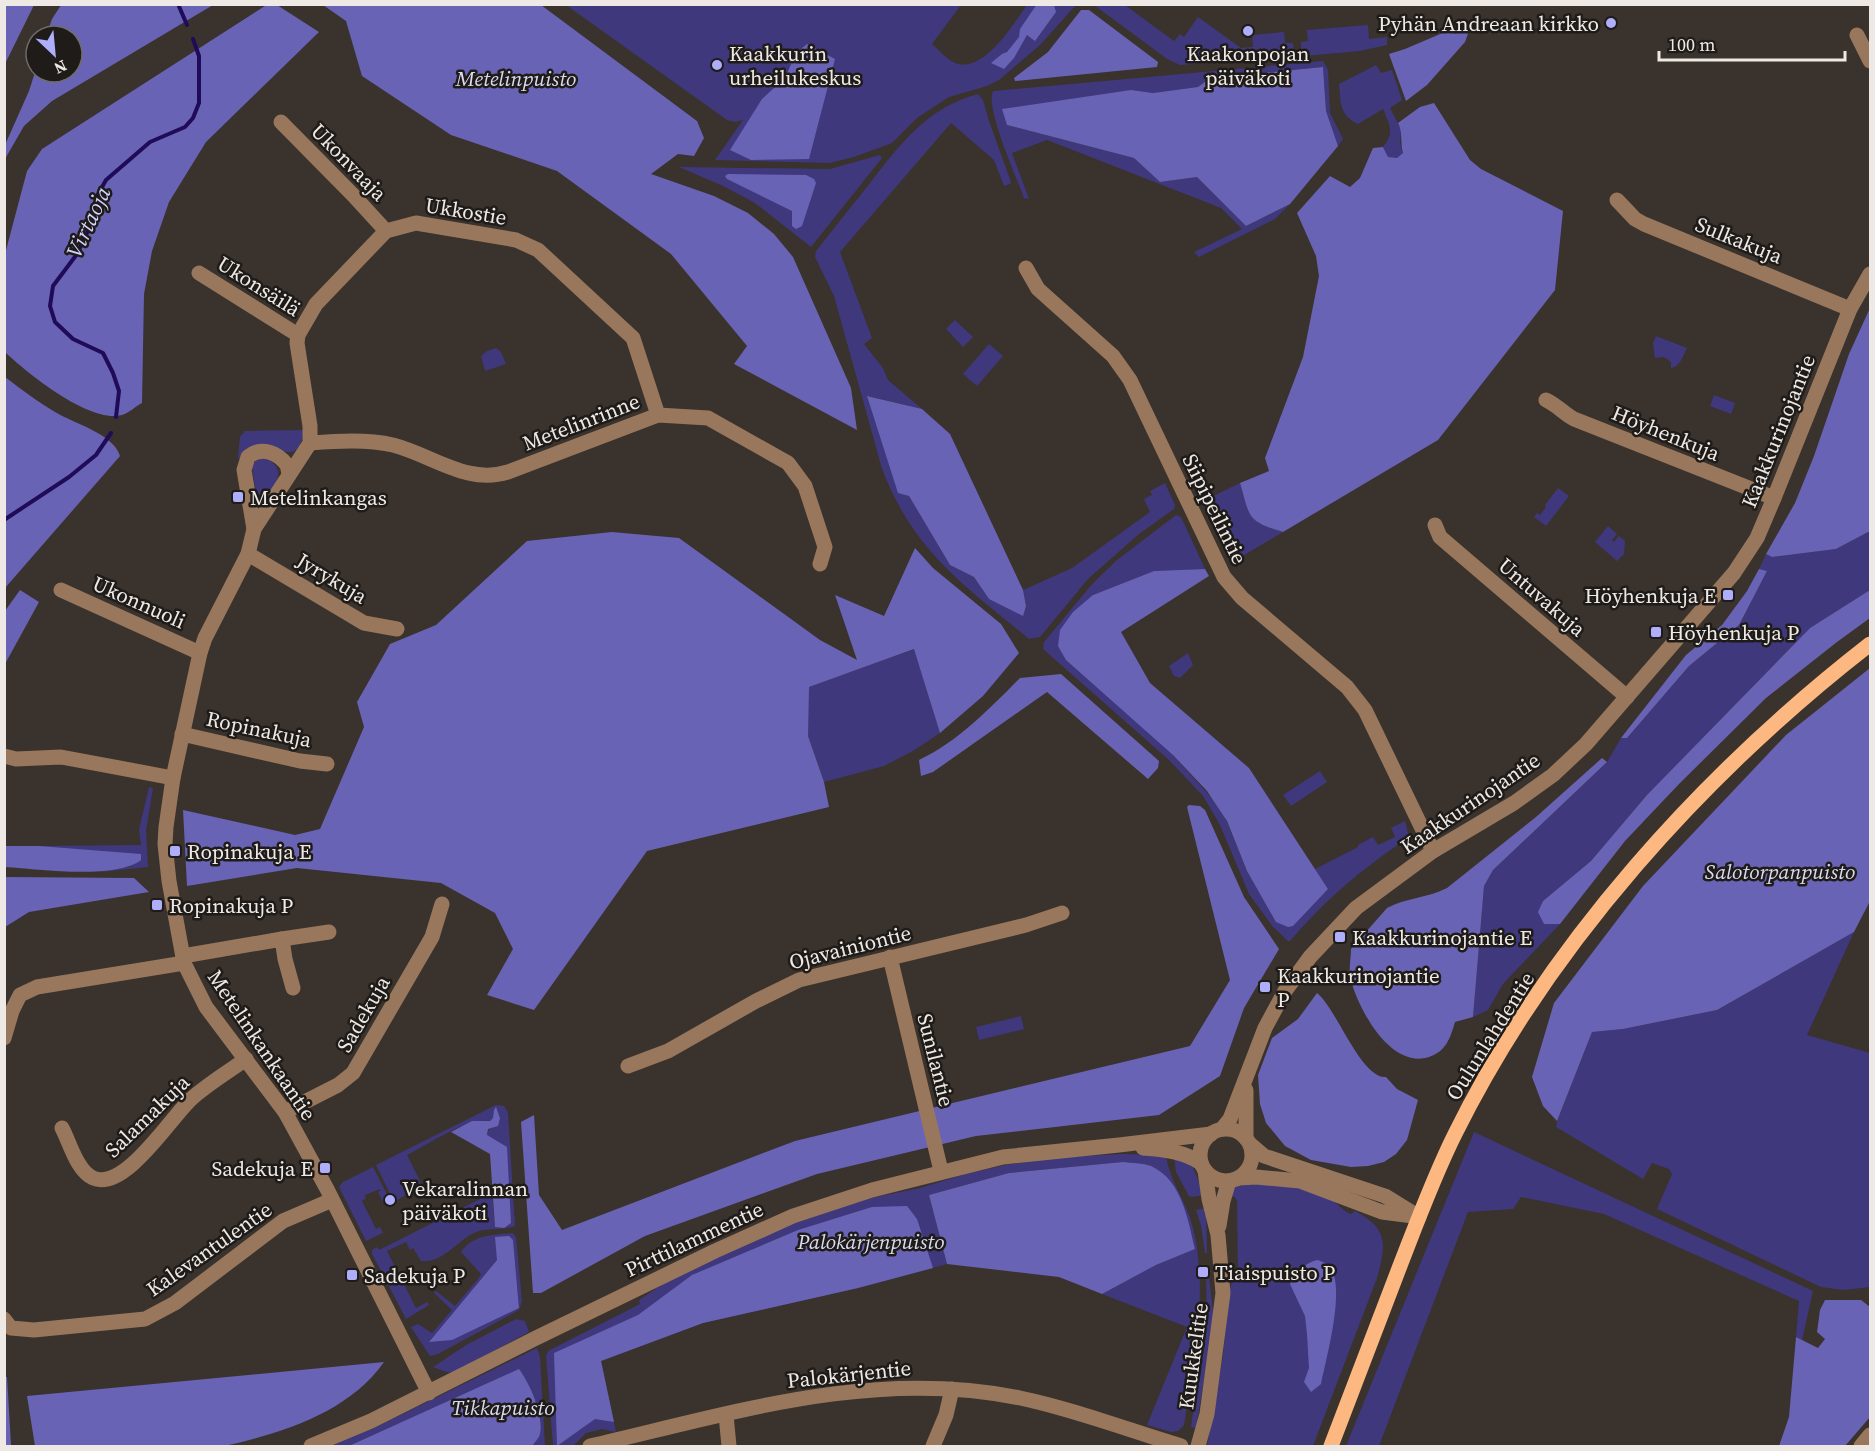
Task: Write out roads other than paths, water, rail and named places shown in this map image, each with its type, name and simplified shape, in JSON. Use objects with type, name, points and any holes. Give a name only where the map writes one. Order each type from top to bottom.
[{"type":"main road","name":"Oulunlahdentie","points":[[1331,1446],[1419,1217],[1454,1135],[1497,1056],[1524,1013],[1588,926],[1651,849],[1732,763],[1818,685],[1870,644]]},
{"type":"street","points":[[1857,35],[1870,61]]},
{"type":"street","name":"Ukonvaaja","points":[[281,122],[386,231]]},
{"type":"street","name":"Sulkakuja","points":[[1617,200],[1635,219],[1644,224],[1850,309]]},
{"type":"street","name":"Ukkostie","points":[[386,231],[416,223],[516,240],[538,250],[633,338],[658,415]]},
{"type":"street","points":[[289,473],[310,443],[310,426],[297,343],[298,335],[316,304],[386,231]]},
{"type":"street","name":"Siipipeilintie","points":[[1026,268],[1038,289],[1122,366],[1224,577],[1242,598],[1347,687],[1365,710],[1433,851]]},
{"type":"street","name":"Ukonsäilä","points":[[199,273],[298,335]]},
{"type":"street","name":"Kaakkurinojantie","points":[[1216,1131],[1230,1119],[1265,1028],[1285,991],[1306,962],[1356,908],[1433,851],[1514,803],[1552,775],[1586,744],[1734,573],[1757,538],[1850,309],[1870,274]]},
{"type":"street","name":"Höyhenkuja","points":[[1546,400],[1556,404],[1563,413],[1574,419],[1774,498]]},
{"type":"street","name":"Metelinrinne","points":[[310,443],[382,443],[408,450],[471,475],[486,477],[508,472],[658,415],[708,418],[788,463],[805,486],[825,548],[820,564]]},
{"type":"street","name":"Metelinkankaantie","points":[[254,529],[244,470],[248,456],[259,451],[272,453],[284,461],[289,473],[254,529],[248,554],[205,638],[173,778],[165,844],[169,880],[184,959],[206,1007],[285,1112],[429,1393]]},
{"type":"street","name":"Untuvakuja","points":[[1435,525],[1440,537],[1627,697]]},
{"type":"street","name":"Jyrykuja","points":[[248,554],[364,622],[397,629]]},
{"type":"street","name":"Ukonnuoli","points":[[61,590],[200,653]]},
{"type":"street","name":"Ropinakuja","points":[[182,734],[300,761],[327,764]]},
{"type":"street","points":[[4,756],[16,759],[62,757],[173,778]]},
{"type":"street","name":"Sadekuja","points":[[285,1112],[338,1085],[353,1073],[432,937],[442,904]]},
{"type":"street","name":"Ojavainiontie","points":[[628,1066],[668,1051],[784,986],[799,980],[1026,925],[1062,913]]},
{"type":"street","points":[[4,1038],[12,1011],[20,995],[37,987],[282,939],[329,932]]},
{"type":"street","points":[[282,939],[293,988]]},
{"type":"street","name":"Sunilantie","points":[[890,957],[941,1172]]},
{"type":"street","name":"Salamakuja","points":[[62,1128],[84,1172],[95,1179],[108,1180],[128,1169],[190,1099],[246,1059]]},
{"type":"street","name":"Kaakkurinojantie","points":[[1246,1081],[1248,1141]]},
{"type":"street","points":[[1236,1130],[1264,1156],[1385,1196],[1419,1217],[1382,1212],[1300,1181],[1256,1177],[1234,1180],[1212,1177],[1203,1167],[1200,1154],[1202,1146],[1216,1131],[1236,1130]]},
{"type":"street","name":"Pirttilammentie","points":[[311,1446],[429,1393],[651,1281],[783,1221],[872,1190],[1003,1157],[1119,1145],[1216,1131]]},
{"type":"street","points":[[1234,1180],[1248,1170],[1252,1163],[1253,1154],[1248,1141]]},
{"type":"street","name":"Pirttilammentie","points":[[1119,1145],[1171,1150],[1189,1155],[1203,1167]]},
{"type":"street","name":"Kuukkelitie","points":[[1198,1446],[1207,1414],[1223,1293],[1218,1235],[1203,1167]]},
{"type":"street","name":"Kuukkelitie","points":[[1218,1235],[1222,1201],[1234,1180]]},
{"type":"street","name":"Kalevantulentie","points":[[4,1319],[11,1328],[34,1330],[145,1319],[175,1303],[283,1221],[332,1200]]},
{"type":"street","name":"Palokärjentie","points":[[590,1446],[808,1397],[876,1388],[904,1387],[952,1389],[1021,1398],[1180,1446]]},
{"type":"street","points":[[933,1446],[946,1415],[952,1389]]},
{"type":"street","points":[[726,1415],[729,1446]]},
{"type":"street","points":[[1861,1446],[1870,1435]]},
{"type":"waterway","name":"Virtaoja","points":[[178,4],[187,25]]},
{"type":"waterway","name":"Virtaoja","points":[[116,417],[119,391],[113,373],[103,353],[73,339],[55,322],[50,306],[53,286],[77,254],[87,233],[97,196],[106,180],[150,142],[185,127],[193,118],[199,103],[199,56],[193,39]]},
{"type":"waterway","name":"Virtaoja","points":[[4,520],[69,477],[96,455],[111,433]]},
{"type":"place","name":"Pyhän Andreaan kirkko","points":[[1611,23]]},
{"type":"place","name":"Kaakonpojan päiväkoti","points":[[1248,31]]},
{"type":"place","name":"Kaakkurin urheilukeskus","points":[[717,65]]},
{"type":"place","name":"Metelinkangas","points":[[238,497]]},
{"type":"place","name":"Höyhenkuja E","points":[[1728,595]]},
{"type":"place","name":"Höyhenkuja P","points":[[1656,632]]},
{"type":"place","name":"Ropinakuja E","points":[[175,851]]},
{"type":"place","name":"Ropinakuja P","points":[[157,905]]},
{"type":"place","name":"Kaakkurinojantie E","points":[[1340,937]]},
{"type":"place","name":"Kaakkurinojantie P","points":[[1265,987]]},
{"type":"place","name":"Sadekuja E","points":[[325,1168]]},
{"type":"place","name":"Vekaralinnan päiväkoti","points":[[390,1200]]},
{"type":"place","name":"Tiaispuisto P","points":[[1203,1272]]},
{"type":"place","name":"Sadekuja P","points":[[352,1275]]},
{"type":"park label","name":"Metelinpuisto","points":[[516,78]]},
{"type":"park label","name":"Salotorpanpuisto","points":[[1780,871]]},
{"type":"park label","name":"Palokärjenpuisto","points":[[871,1241]]},
{"type":"park label","name":"Tikkapuisto","points":[[503,1407]]}]
